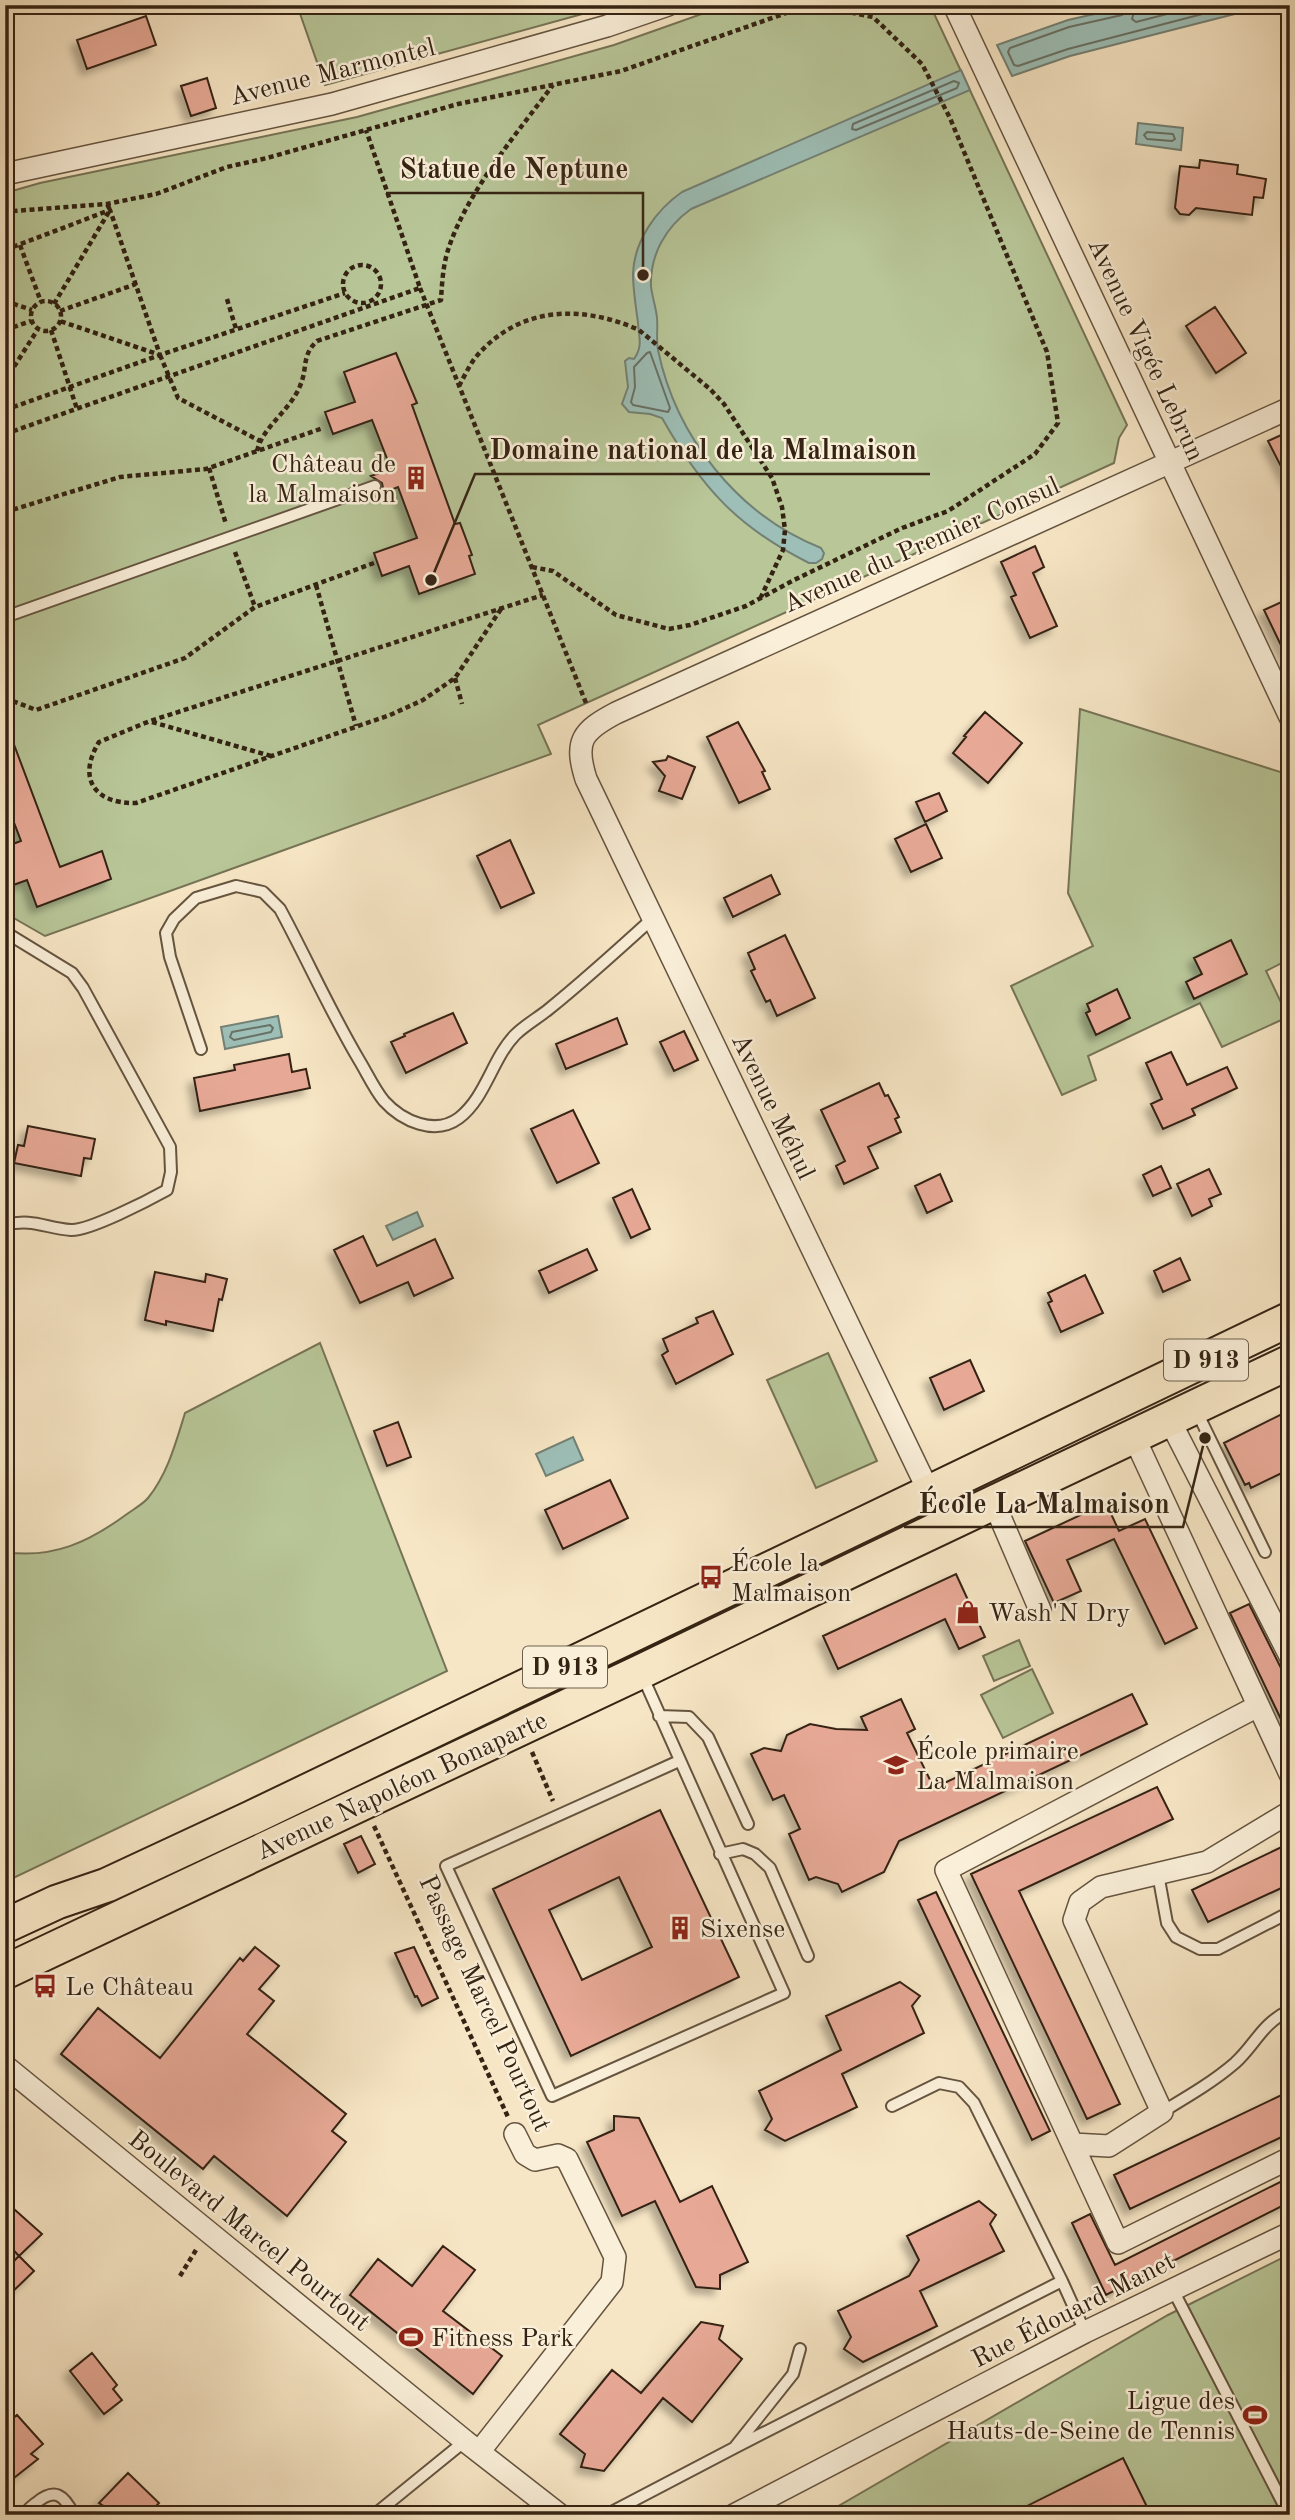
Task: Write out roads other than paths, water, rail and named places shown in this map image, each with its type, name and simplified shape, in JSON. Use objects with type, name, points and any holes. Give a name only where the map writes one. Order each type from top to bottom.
[{"type":"main road","name":"Avenue Napoléon Bonaparte","points":[[5,1926],[57,1902],[107,1885],[930,1494],[1290,1319]]},
{"type":"main road","name":"Avenue Napoléon Bonaparte","points":[[5,1972],[1290,1362]]},
{"type":"main road","points":[[1185,1412],[1197,1388],[1187,1369]]},
{"type":"main road","name":"D 913","points":[[5,1951],[91,1909],[107,1885]]},
{"type":"street","name":"Avenue Marmontel","points":[[5,174],[332,104],[607,26],[668,5]]},
{"type":"street","name":"Avenue Vigée Lebrun","points":[[954,5],[1290,717]]},
{"type":"street","name":"Avenue du Premier Consul","points":[[582,740],[595,724],[615,713],[1290,408]]},
{"type":"street","name":"Avenue Méhul","points":[[582,740],[580,758],[586,779],[930,1494]]},
{"type":"street","points":[[1185,1412],[1290,1656]]},
{"type":"street","points":[[1134,1437],[1290,1774]]},
{"type":"street","points":[[994,1503],[1040,1610]]},
{"type":"street","points":[[1258,1706],[946,1870],[1118,2244],[1290,2158]]},
{"type":"street","points":[[1073,2144],[1109,2146],[1162,2112],[1074,1920],[1080,1902],[1101,1887],[1207,1862],[1290,1812]]},
{"type":"street","name":"Boulevard Marcel Pourtout","points":[[5,2066],[560,2515]]},
{"type":"street","name":"Passage Marcel Pourtout","points":[[472,2446],[612,2282],[615,2258],[567,2159],[558,2155],[535,2160],[525,2154],[515,2134]]},
{"type":"street","name":"Rue Édouard Manet","points":[[734,2515],[1085,2332],[1290,2233]]},
{"type":"lane","points":[[5,617],[375,486]]},
{"type":"lane","points":[[201,1049],[170,957],[166,933],[174,919],[196,898],[236,886],[263,892],[281,909],[349,1042],[383,1100],[402,1116],[426,1126],[443,1127],[459,1118],[490,1076],[498,1056],[516,1033],[548,1010],[653,918]]},
{"type":"lane","points":[[5,932],[72,973],[83,988],[170,1147],[171,1172],[167,1190],[83,1227],[73,1230],[23,1221],[5,1225]]},
{"type":"lane","points":[[1185,1412],[1213,1449],[1265,1552]]},
{"type":"lane","points":[[640,1672],[784,1993],[552,2096],[446,1866],[679,1761]]},
{"type":"lane","points":[[659,1716],[689,1717],[708,1737],[748,1824]]},
{"type":"lane","points":[[720,1854],[743,1849],[755,1854],[770,1868],[808,1956]]},
{"type":"lane","points":[[1158,1874],[1167,1923],[1176,1937],[1200,1949],[1218,1949],[1290,1912]]},
{"type":"lane","points":[[1162,2112],[1208,2084],[1237,2060],[1260,2030],[1290,2010]]},
{"type":"lane","points":[[892,2106],[939,2082],[959,2087],[974,2103],[1085,2332]]},
{"type":"lane","points":[[606,2515],[1062,2281]]},
{"type":"lane","points":[[1173,2290],[1285,2497],[1289,2515]]},
{"type":"lane","points":[[734,2448],[793,2374],[800,2349]]},
{"type":"lane","points":[[374,2515],[472,2446]]},
{"type":"lane","points":[[25,2515],[26,2511],[46,2495],[54,2493],[67,2501],[74,2515]]},
{"type":"water","points":[[1134,5],[1270,5],[1070,56],[1012,76],[997,45],[1068,20]]},
{"type":"water","points":[[961,70],[970,90],[691,209],[667,233],[653,263],[651,286],[657,318],[658,350],[679,413],[715,469],[738,494],[791,534],[821,548],[824,553],[822,559],[809,563],[761,535],[723,503],[691,465],[662,418],[629,412],[622,404],[628,387],[625,361],[634,359],[640,338],[633,274],[637,250],[655,217],[682,192]]},
{"type":"water","points":[[1138,123],[1183,128],[1181,150],[1136,144]]},
{"type":"water","points":[[278,1016],[282,1037],[225,1049],[221,1027]]},
{"type":"water","points":[[417,1212],[423,1226],[393,1240],[386,1226]]},
{"type":"water","points":[[573,1437],[583,1460],[546,1476],[536,1454]]},
{"type":"place","name":"Statue de Neptune","points":[[643,275]]},
{"type":"place","name":"Château de la Malmaison","points":[[416,478]]},
{"type":"place","name":"Domaine national de la Malmaison","points":[[431,580]]},
{"type":"place","name":"École La Malmaison","points":[[1205,1438]]},
{"type":"place","name":"École la Malmaison","points":[[711,1577]]},
{"type":"place","name":"Wash'N Dry","points":[[968,1612]]},
{"type":"place","name":"École primaire La Malmaison","points":[[896,1765]]},
{"type":"place","name":"Sixense","points":[[680,1928]]},
{"type":"place","name":"Le Château","points":[[45,1986]]},
{"type":"place","name":"Fitness Park","points":[[411,2337]]},
{"type":"place","name":"Ligue des Hauts-de-Seine de Tennis","points":[[1255,2415]]}]
